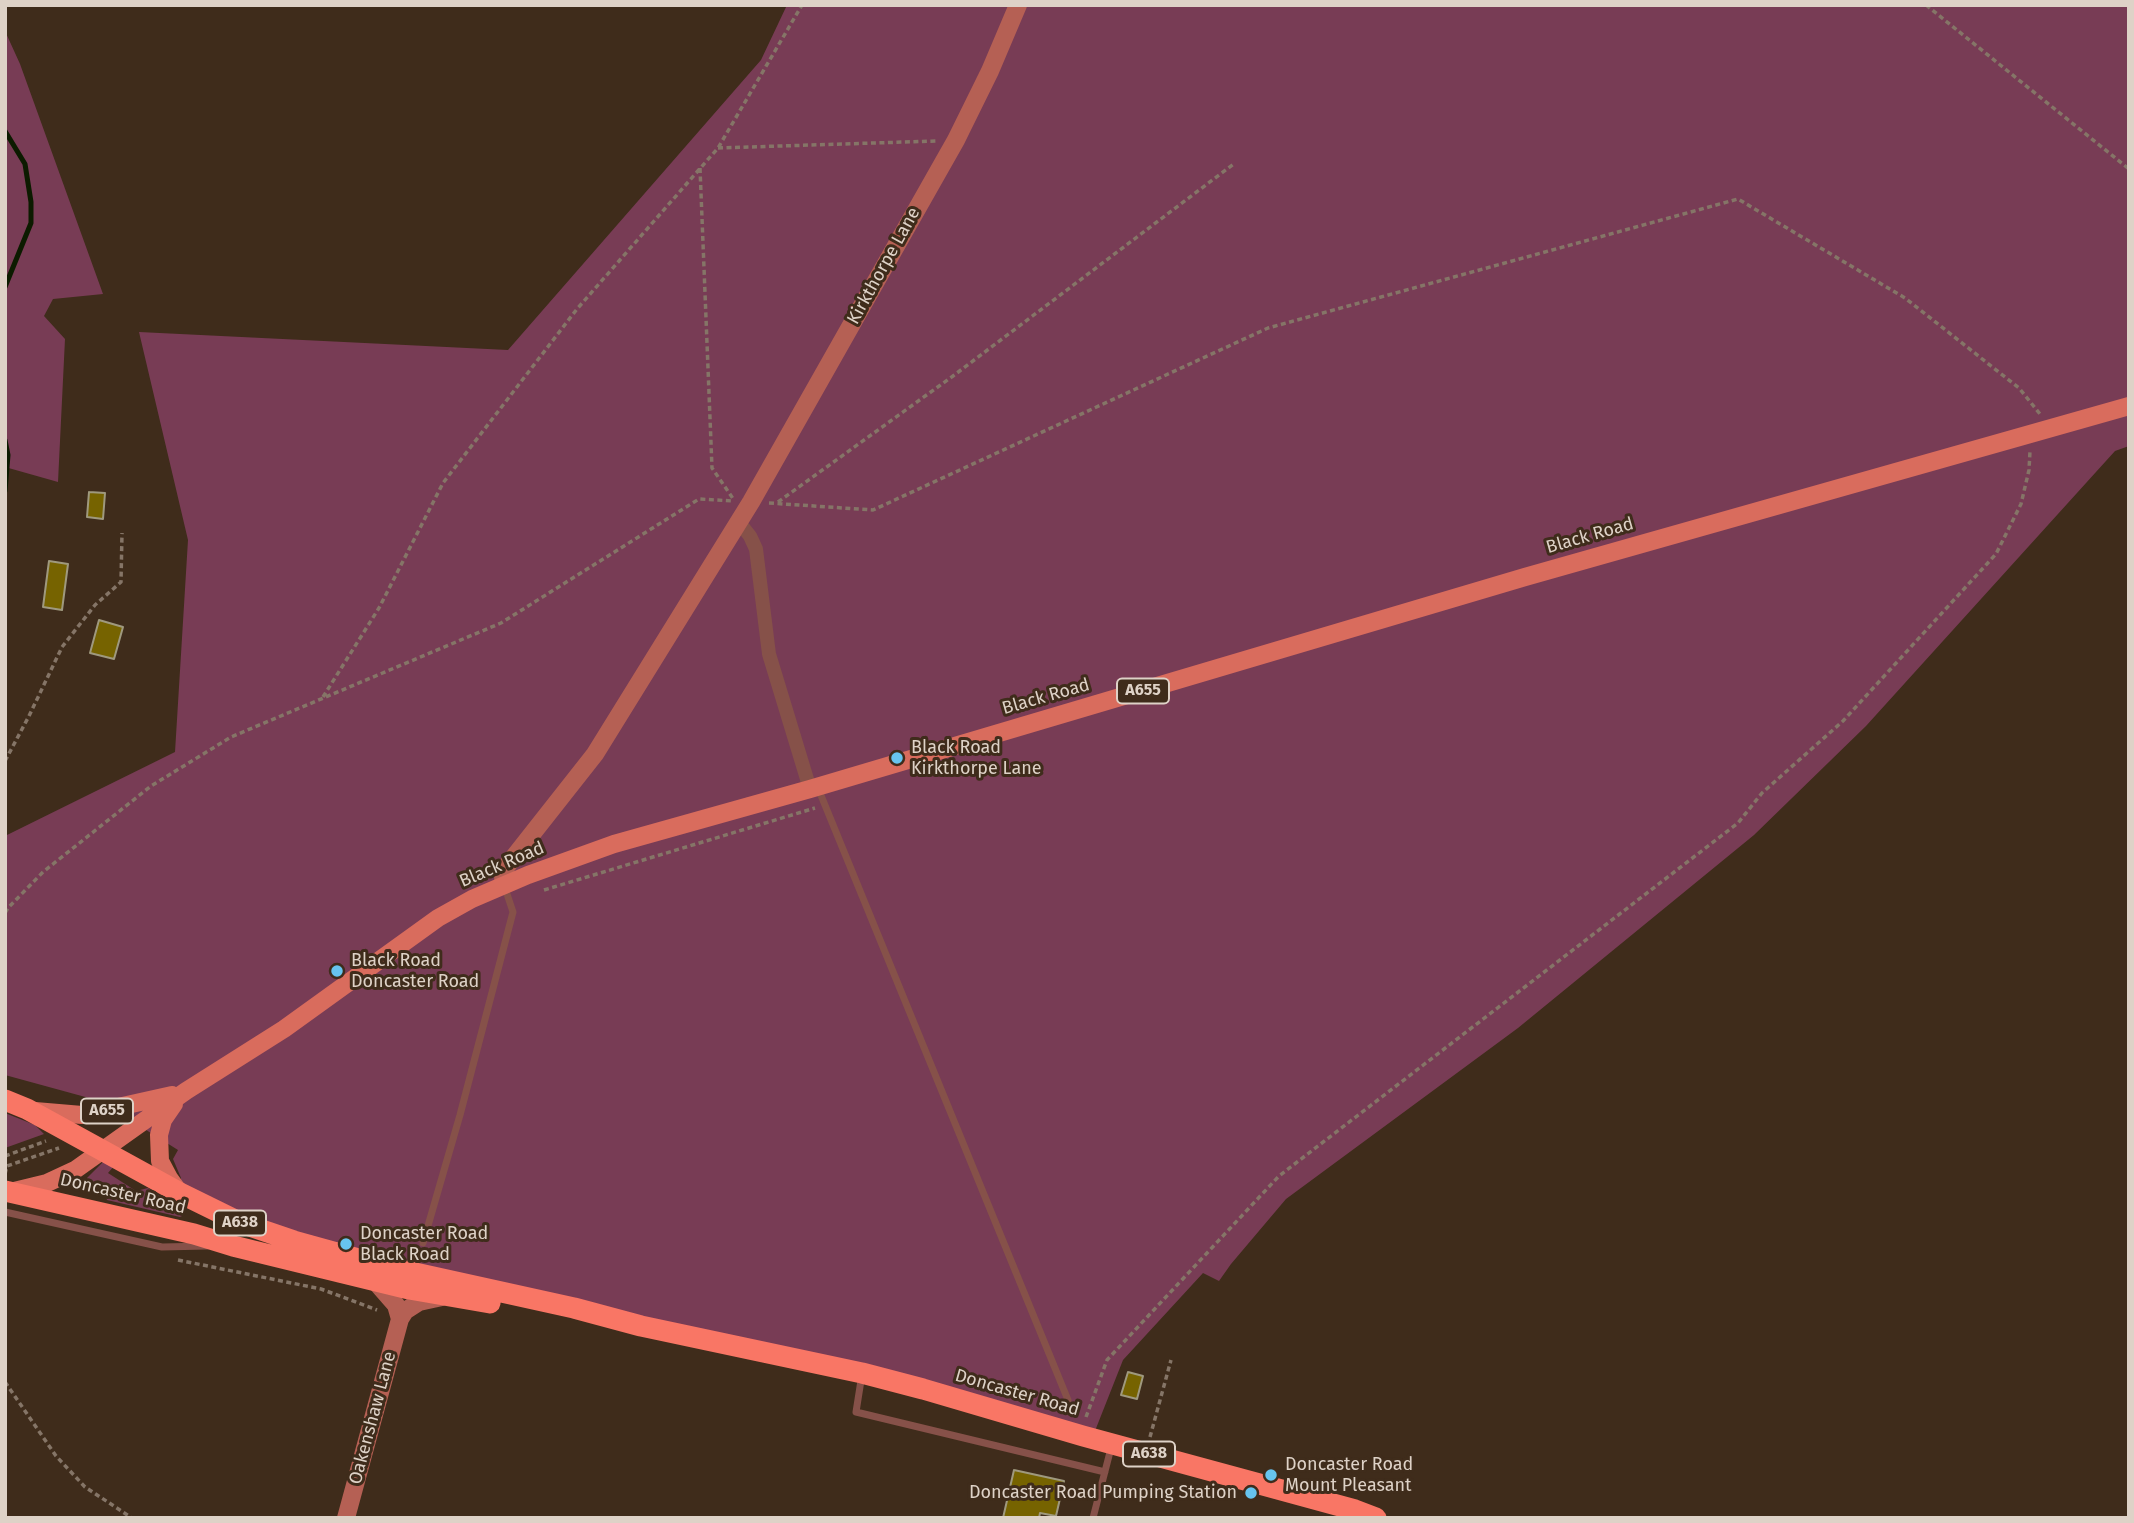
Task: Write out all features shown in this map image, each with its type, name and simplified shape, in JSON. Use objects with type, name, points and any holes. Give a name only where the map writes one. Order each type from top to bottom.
[{"type":"highway","name":"Doncaster Road","points":[[5,1100],[27,1109],[180,1193],[241,1223],[382,1274],[407,1305],[450,1296],[641,1326]]},
{"type":"highway","name":"Doncaster Road","points":[[7,1199],[194,1234],[233,1246],[574,1308],[641,1326],[862,1373],[1376,1518]]},
{"type":"main road","name":"Black Road","points":[[7,1199],[75,1170],[186,1091],[284,1029],[438,918],[471,899],[507,892],[614,844],[814,788],[1525,577],[2129,405]]},
{"type":"main road","name":"Black Road","points":[[27,1109],[82,1115],[186,1091]]},
{"type":"main road","name":"Black Road","points":[[180,1193],[160,1161],[159,1135],[163,1120],[186,1091]]},
{"type":"street","name":"Kirkthorpe Lane","points":[[507,892],[503,876],[506,867],[595,754],[738,521],[743,502],[956,140],[990,71],[1017,5]]},
{"type":"street","points":[[738,521],[750,536],[755,549],[769,654],[814,788]]},
{"type":"street","points":[[382,1274],[396,1305],[407,1305]]},
{"type":"street","name":"Oakenshaw Lane","points":[[345,1518],[407,1305]]},
{"type":"lane","points":[[814,788],[824,806],[1068,1400]]},
{"type":"lane","points":[[423,1243],[460,1115],[513,912],[507,892]]},
{"type":"lane","points":[[862,1373],[856,1412],[1105,1472]]},
{"type":"lane","points":[[1093,1518],[1112,1444]]},
{"type":"path","points":[[322,699],[379,608],[443,483],[577,309],[718,148],[802,5]]},
{"type":"path","points":[[1926,5],[2129,169]]},
{"type":"path","points":[[718,148],[956,140]]},
{"type":"path","points":[[776,504],[953,376],[1235,163]]},
{"type":"path","points":[[700,168],[712,468],[743,502]]},
{"type":"path","points":[[5,913],[43,872],[151,786],[231,737],[501,623],[699,499],[873,510],[1268,328],[1738,199],[1905,298],[2019,388],[2050,427]]},
{"type":"path","points":[[1084,1423],[1107,1360],[1279,1176],[1738,824],[1762,793],[1843,721],[1996,554],[2021,504],[2029,470],[2031,448],[2018,452]]},
{"type":"path","points":[[5,761],[30,716],[62,647],[95,605],[121,582],[122,533]]},
{"type":"path","points":[[507,892],[824,806]]},
{"type":"path","points":[[167,1257],[407,1305]]},
{"type":"path","points":[[1146,1453],[1171,1360]]},
{"type":"path","points":[[5,1382],[56,1457],[85,1487],[132,1518]]},
{"type":"shaded area","points":[[787,5],[2129,5],[2129,446],[2115,451],[1866,726],[1754,835],[1518,1028],[1286,1199],[1219,1281],[1203,1273],[1123,1360],[1093,1436],[415,1272],[180,1193],[181,1178],[173,1159],[178,1150],[100,1101],[5,1075],[5,836],[175,752],[188,540],[139,332],[508,350],[761,60]]},
{"type":"shaded area","points":[[5,31],[20,64],[103,294],[53,299],[44,316],[65,339],[58,482],[5,467]]},
{"type":"shaded area","points":[[5,1113],[35,1125],[44,1134],[5,1148]]},
{"type":"shaded area","points":[[106,1159],[114,1166],[108,1173],[136,1191],[148,1188],[184,1215],[180,1217],[107,1200],[104,1190],[79,1186]]},
{"type":"building","points":[[89,492],[105,493],[103,519],[87,517]]},
{"type":"building","points":[[49,561],[68,564],[62,610],[43,607]]},
{"type":"building","points":[[99,620],[123,627],[114,659],[90,653]]},
{"type":"building","points":[[1128,1372],[1143,1376],[1137,1399],[1121,1395]]},
{"type":"building","points":[[1014,1470],[1064,1481],[1056,1516],[1040,1513],[1039,1518],[1003,1518]]},
{"type":"waterway","points":[[5,131],[25,164],[31,202],[31,223],[5,287]]},
{"type":"waterway","points":[[5,440],[8,455],[5,491]]},
{"type":"place","name":"Black Road Kirkthorpe Lane","points":[[897,758]]},
{"type":"place","name":"Black Road Doncaster Road","points":[[337,971]]},
{"type":"place","name":"Doncaster Road Black Road","points":[[346,1244]]},
{"type":"place","name":"Doncaster Road Mount Pleasant","points":[[1271,1475]]},
{"type":"place","name":"Doncaster Road Pumping Station","points":[[1251,1493]]}]
